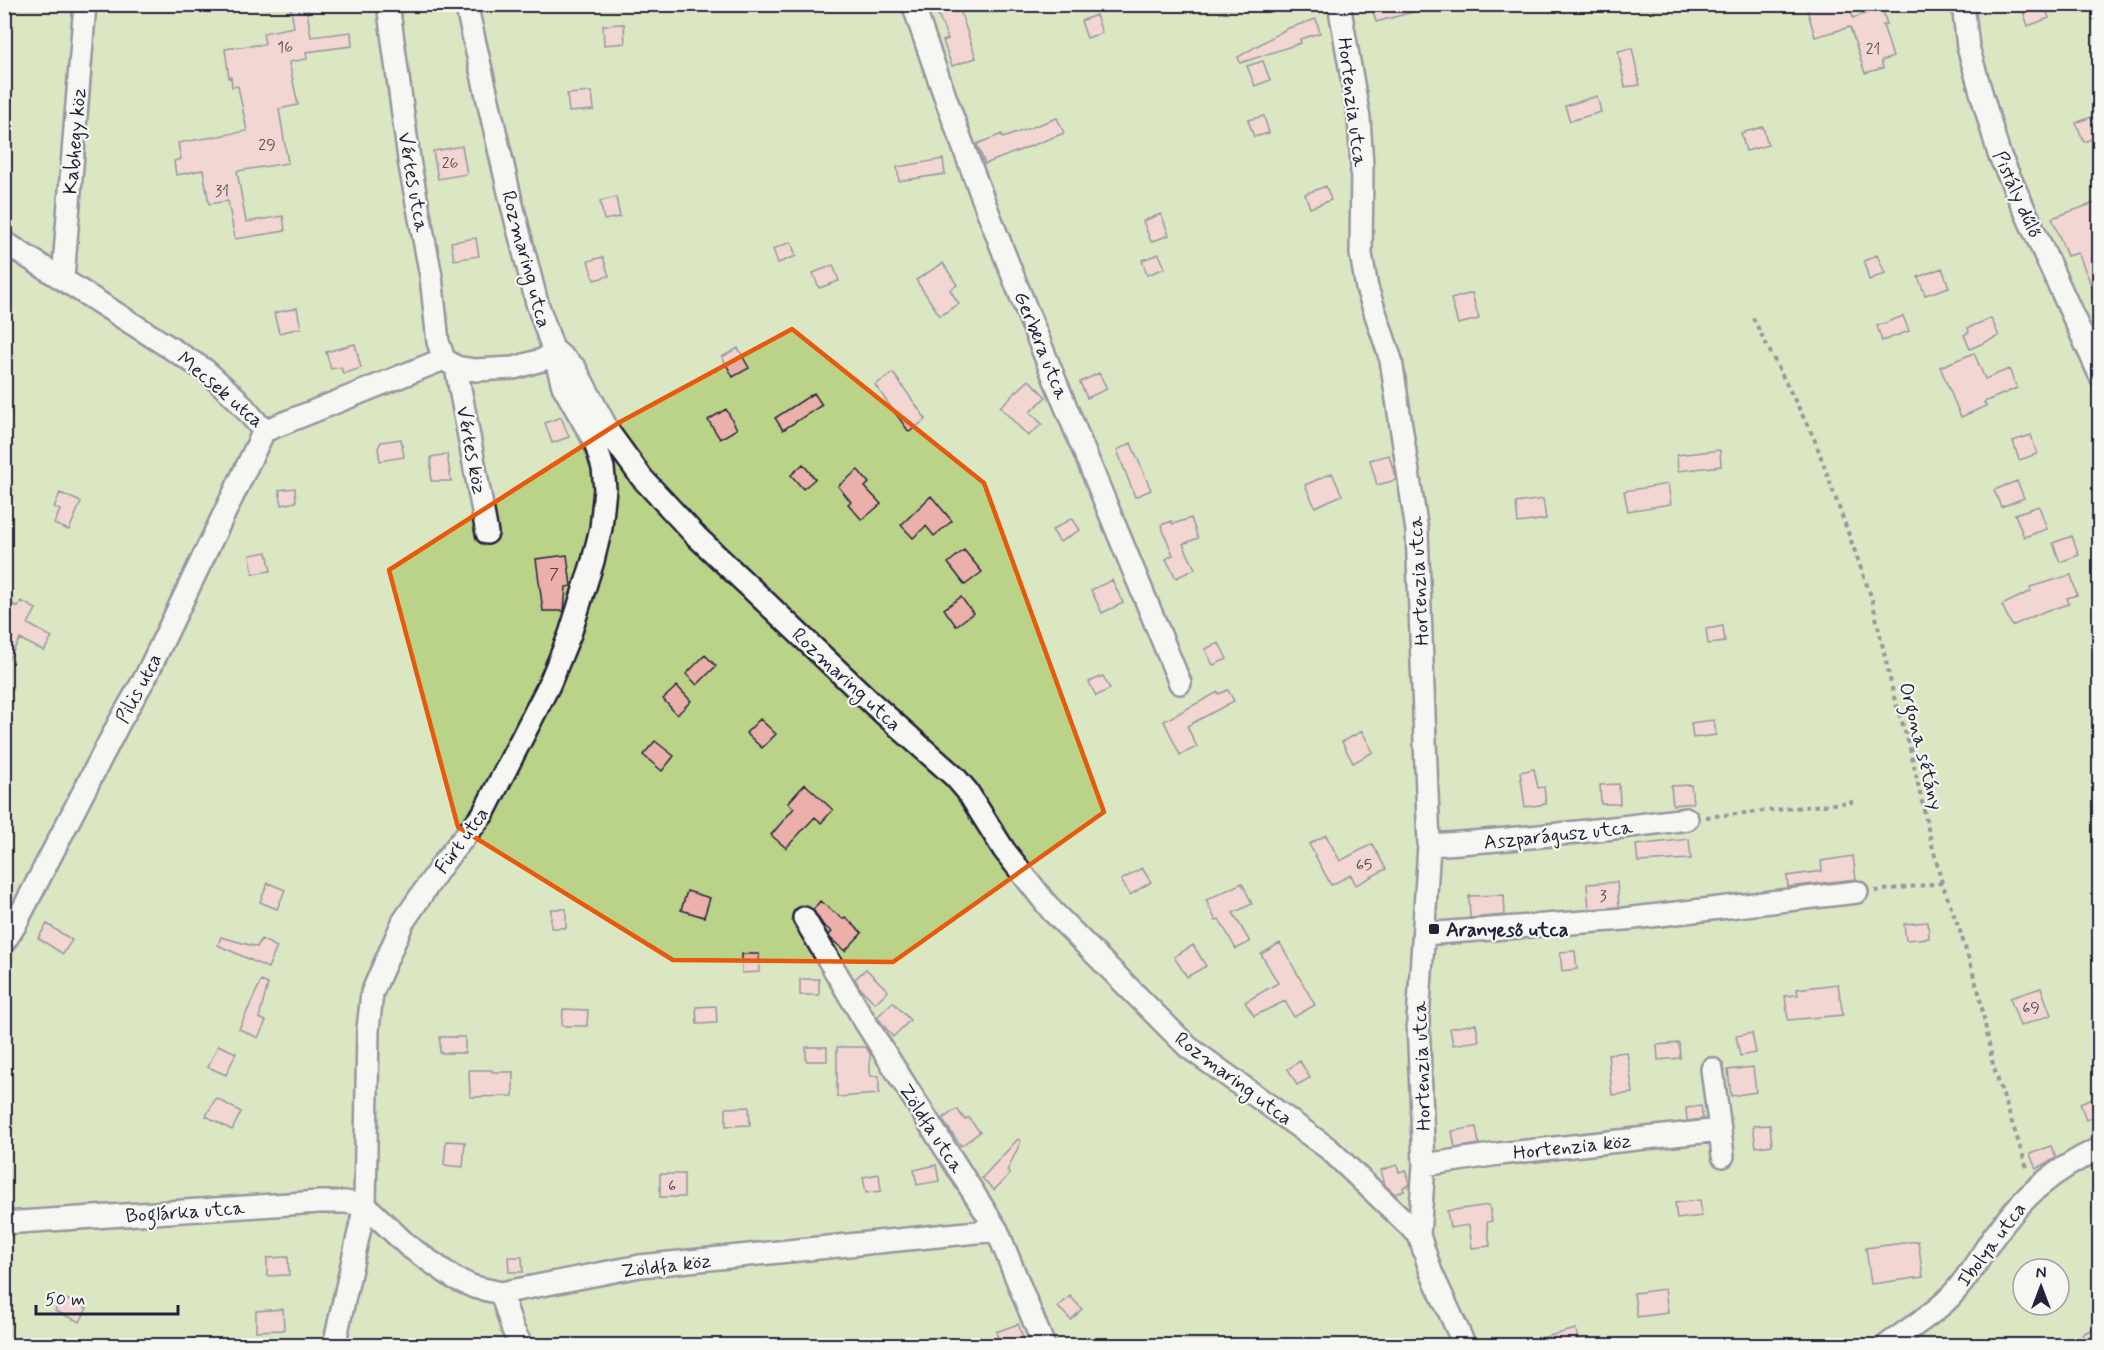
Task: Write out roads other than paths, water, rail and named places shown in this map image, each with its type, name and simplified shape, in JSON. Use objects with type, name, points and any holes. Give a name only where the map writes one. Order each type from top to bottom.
[{"type":"street","name":"Kabhegy köz","points":[[63,278],[85,4]]},
{"type":"street","name":"Vértes utca","points":[[388,4],[410,166],[431,276],[438,342],[450,363]]},
{"type":"street","name":"Rozmaring utca","points":[[466,4],[511,201],[537,303],[553,349],[575,368],[610,434],[642,478],[696,537],[883,713],[955,777],[967,791],[1004,850],[1052,911],[1188,1047],[1329,1149],[1419,1235]]},
{"type":"street","name":"Gerbera utca","points":[[913,4],[942,90],[1001,246],[1180,683]]},
{"type":"street","name":"Hortenzia utca","points":[[1340,4],[1359,118],[1362,166],[1361,254],[1367,288],[1391,360],[1418,531],[1429,845],[1418,1021],[1424,1165],[1419,1235]]},
{"type":"street","name":"Pistály dűlő","points":[[1963,4],[1968,47],[2000,154],[2100,375]]},
{"type":"street","name":"Mecsek utca","points":[[4,242],[205,370],[236,398],[264,431],[450,363],[475,370],[514,368],[545,359],[553,349]]},
{"type":"street","name":"Fürt utca","points":[[334,1346],[365,1205],[368,1029],[372,993],[403,922],[444,862],[483,814],[549,685],[570,634],[601,528],[605,489],[603,468],[595,442],[563,386],[553,349]]},
{"type":"street","name":"Vértes köz","points":[[450,363],[487,533]]},
{"type":"street","name":"Pilis utca","points":[[4,942],[146,676],[264,431]]},
{"type":"street","name":"Aszparágusz utca","points":[[1429,845],[1592,831],[1687,819]]},
{"type":"street","points":[[1424,934],[1625,919],[1857,892]]},
{"type":"street","name":"Zöldfa utca","points":[[804,918],[864,1020],[997,1230],[1044,1346]]},
{"type":"street","points":[[1712,1069],[1723,1156]]},
{"type":"street","name":"Hortenzia köz","points":[[1424,1165],[1499,1154],[1720,1130]]},
{"type":"street","name":"Ibolya utca","points":[[1886,1346],[1946,1301],[2030,1192],[2054,1173],[2100,1148]]},
{"type":"street","name":"Boglárka utca","points":[[4,1222],[319,1202],[365,1205]]},
{"type":"street","name":"Zöldfa köz","points":[[365,1205],[408,1246],[454,1278],[474,1287],[501,1293],[640,1266],[997,1230]]},
{"type":"street","points":[[1419,1235],[1431,1272],[1465,1346]]},
{"type":"street","points":[[501,1293],[513,1330],[522,1346]]},
{"type":"place","name":"Aranyeső utca","points":[[1434,929]]}]
